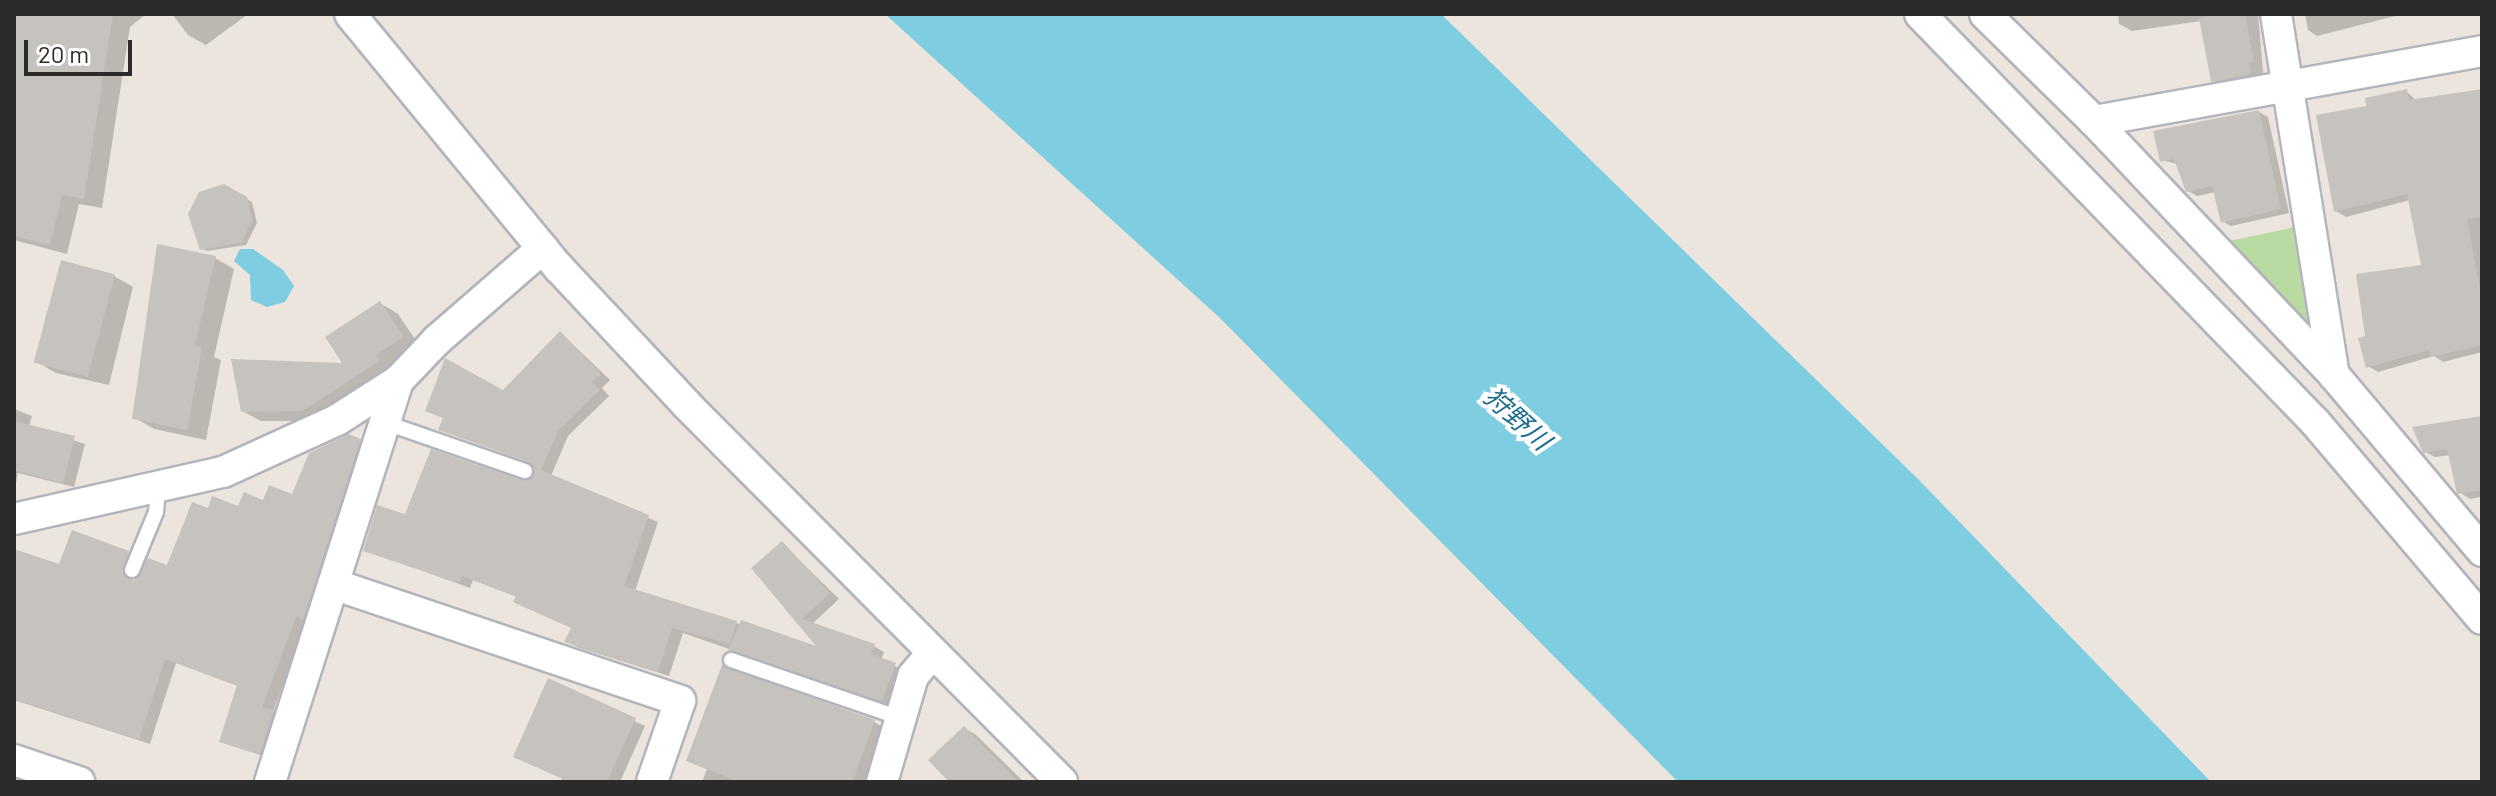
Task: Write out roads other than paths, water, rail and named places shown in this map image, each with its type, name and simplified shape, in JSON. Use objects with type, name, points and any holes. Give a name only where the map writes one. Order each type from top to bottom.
[{"type":"street","points":[[350,14],[543,248],[687,405],[1062,782]]},
{"type":"street","points":[[1920,14],[2315,422],[2482,619]]},
{"type":"street","points":[[1985,14],[2094,121],[2334,375],[2482,551]]},
{"type":"street","points":[[2276,14],[2334,375]]},
{"type":"street","points":[[2094,121],[2482,51]]},
{"type":"street","points":[[14,519],[158,490],[255,460],[398,381],[437,340],[543,248]]},
{"type":"street","points":[[270,782],[336,585],[398,381]]},
{"type":"street","points":[[336,585],[680,701],[652,782]]},
{"type":"street","points":[[882,782],[913,676],[932,653]]},
{"type":"street","points":[[14,760],[79,782]]},
{"type":"lane","points":[[386,423],[525,471]]},
{"type":"lane","points":[[132,570],[156,512],[158,490]]},
{"type":"lane","points":[[731,660],[900,718]]},
{"type":"water","name":"狩野川","points":[[885,14],[1441,14],[1918,479],[2211,782],[1678,782],[1220,318]]},
{"type":"water","points":[[240,249],[253,249],[283,270],[294,286],[285,302],[267,307],[251,300],[250,275],[234,261]]}]
